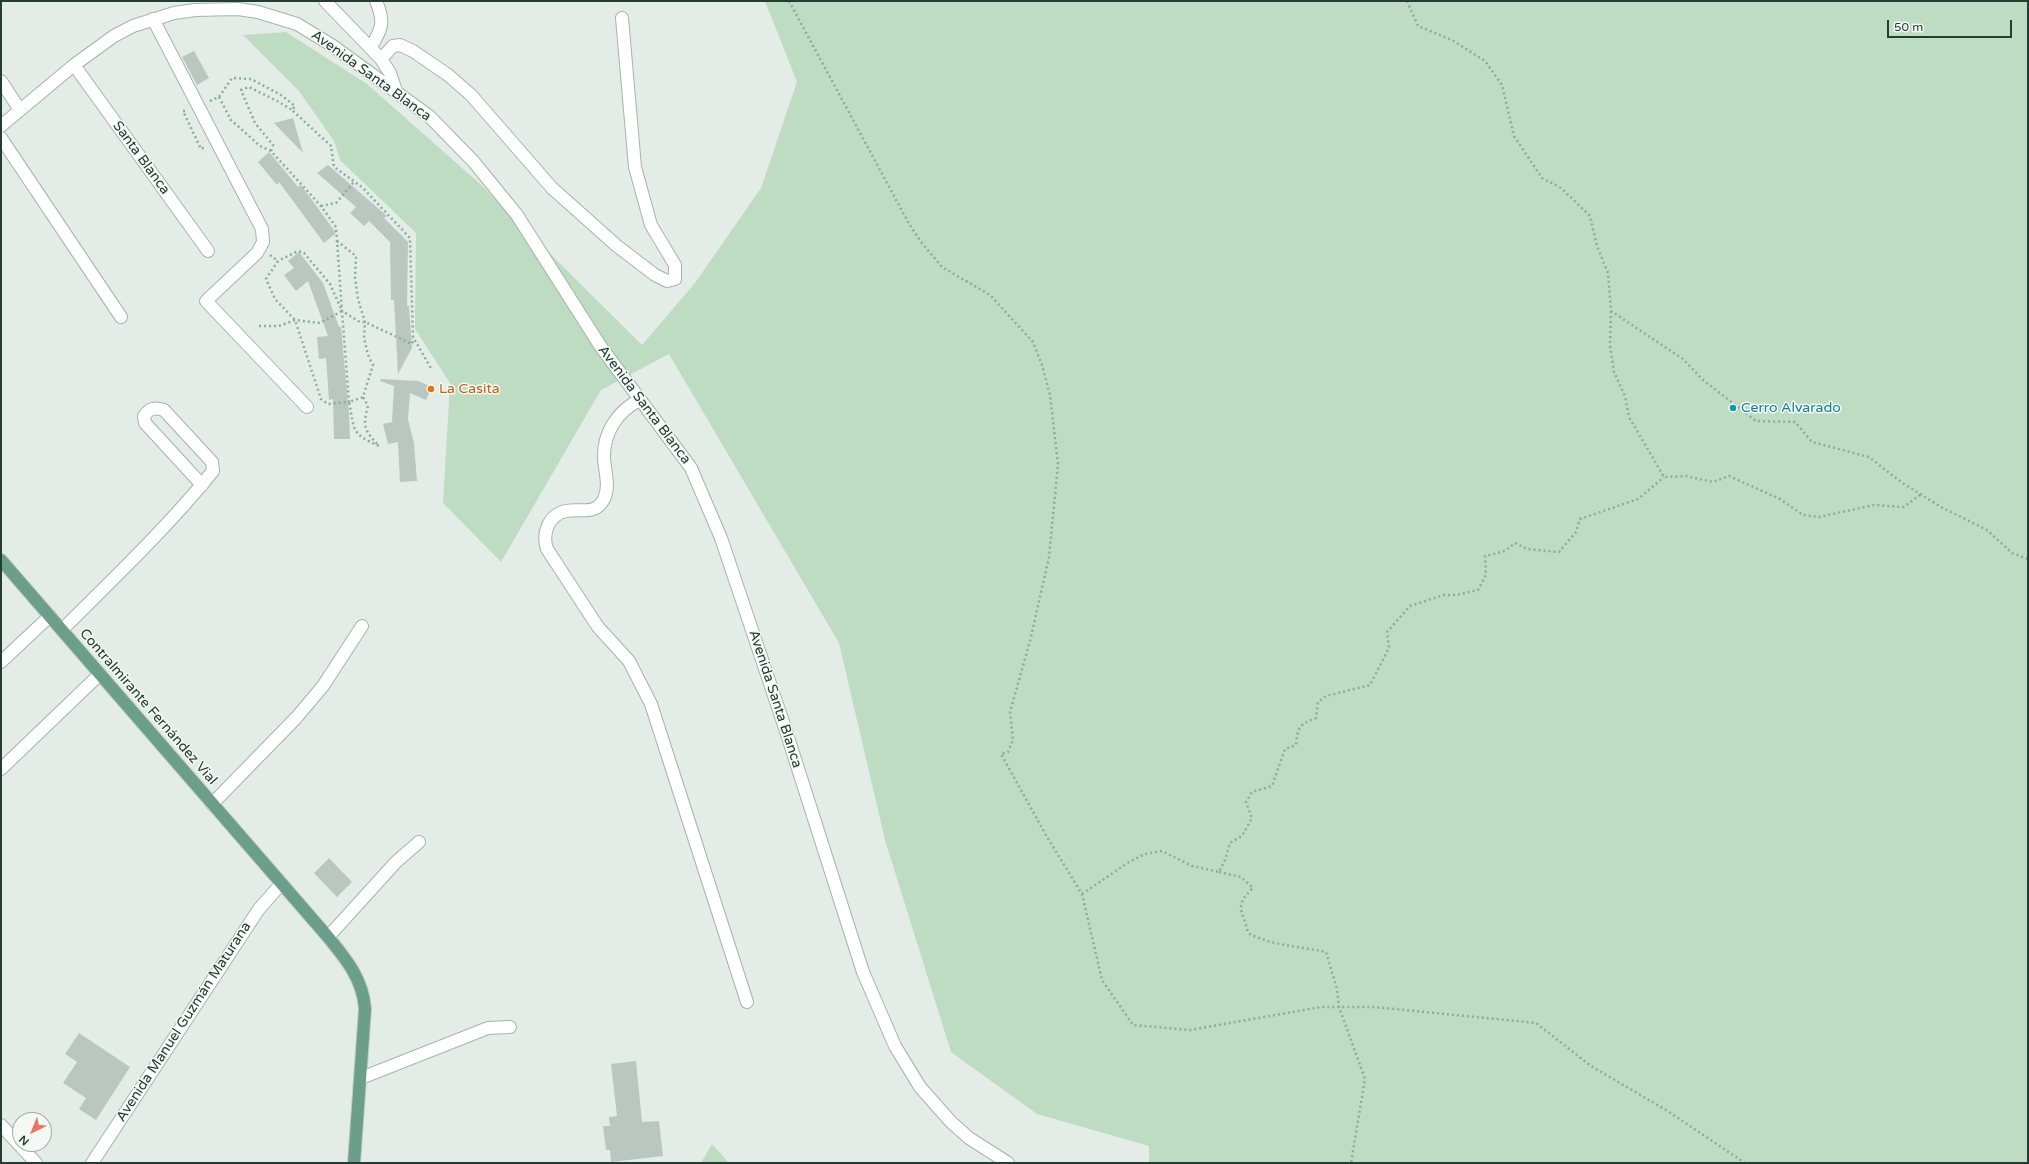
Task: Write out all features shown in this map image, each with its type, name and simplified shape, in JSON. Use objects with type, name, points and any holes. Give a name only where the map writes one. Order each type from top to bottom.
[{"type":"main road","name":"Contralmirante Fernández Vial","points":[[1,560],[328,937],[350,966],[362,989],[365,1009],[354,1163]]},
{"type":"street","points":[[326,1],[381,59],[390,73],[396,91]]},
{"type":"street","points":[[371,47],[382,26],[381,12],[376,1]]},
{"type":"street","name":"Avenida Santa Blanca","points":[[1,126],[74,65],[114,36],[153,19],[174,13],[216,9],[244,10],[278,17],[303,27],[364,67],[429,116],[474,161],[517,216],[601,347],[691,468],[721,538],[786,731],[863,972],[895,1046],[920,1087],[951,1122],[969,1138],[1008,1163]]},
{"type":"street","points":[[381,59],[393,46],[400,45],[413,51],[448,75],[471,95],[552,188],[617,246],[667,281],[675,279],[675,265],[651,225],[635,167],[622,18]]},
{"type":"street","points":[[153,19],[199,105],[262,229],[263,242],[257,254],[206,301],[307,407]]},
{"type":"street","name":"Santa Blanca","points":[[74,65],[208,251]]},
{"type":"street","points":[[1,81],[20,110]]},
{"type":"street","points":[[1,138],[122,317]]},
{"type":"street","points":[[639,400],[622,412],[615,420],[606,439],[604,460],[607,480],[604,498],[594,509],[587,511],[566,511],[554,517],[546,529],[545,543],[547,550],[598,627],[629,661],[651,704],[747,1002]]},
{"type":"street","name":"Contralmirante Fernández Vial","points":[[62,630],[154,538],[202,485],[213,471],[212,462],[164,410],[155,407],[148,410],[144,416],[145,423],[202,485]]},
{"type":"street","points":[[1,662],[50,616]]},
{"type":"street","name":"Contralmirante Fernández Vial","points":[[212,804],[296,718],[319,691],[362,626]]},
{"type":"street","points":[[1,769],[100,674]]},
{"type":"street","points":[[328,937],[396,862],[419,842]]},
{"type":"street","name":"Avenida Manuel Guzmán Maturana","points":[[92,1163],[259,909],[281,884]]},
{"type":"street","points":[[361,1078],[488,1028],[510,1027]]},
{"type":"street","points":[[1,1125],[36,1163]]},
{"type":"path","points":[[789,1],[908,222],[921,242],[942,267],[990,295],[1033,342],[1042,364],[1050,395],[1058,464],[1049,557],[1030,641],[1010,712],[1013,740],[1008,752],[1001,754],[1046,837],[1082,894],[1102,980],[1134,1025],[1190,1030],[1320,1007],[1375,1006],[1536,1023],[1592,1066],[1654,1103],[1745,1163]]},
{"type":"path","points":[[1407,1],[1418,26],[1452,40],[1485,61],[1502,85],[1514,136],[1542,178],[1560,188],[1590,216],[1597,246],[1608,273],[1611,311],[1610,346],[1614,372],[1625,396],[1629,417],[1664,478]]},
{"type":"path","points":[[208,146],[201,149],[183,111],[220,97],[232,78],[251,79],[281,95],[295,106],[292,110]]},
{"type":"path","points":[[271,152],[273,145],[255,123],[241,90],[249,87],[292,110],[331,146],[334,167],[362,187],[410,238],[412,344],[365,322],[360,322],[342,312],[330,284],[304,253],[298,251],[278,261],[266,279],[275,299],[295,320],[321,399],[328,404],[349,402],[363,396]]},
{"type":"path","points":[[220,97],[231,120],[260,146],[271,152],[321,206],[336,226],[337,241],[342,312],[349,402],[355,432],[361,438],[379,446],[367,433],[364,422],[368,406],[363,396],[374,365],[368,355],[364,338],[365,322],[358,298],[355,278],[356,256],[337,241]]},
{"type":"path","points":[[321,206],[336,202],[354,182]]},
{"type":"path","points":[[260,247],[278,261]]},
{"type":"path","points":[[1611,311],[1683,359],[1702,380],[1756,421],[1796,422],[1812,442],[1869,456],[1901,482],[1966,521],[1987,530],[2012,553],[2028,559]]},
{"type":"path","points":[[259,326],[280,326],[295,320],[320,323],[342,312]]},
{"type":"path","points":[[413,337],[432,370]]},
{"type":"path","points":[[1219,872],[1225,860],[1230,843],[1242,836],[1252,818],[1246,802],[1252,792],[1272,786],[1285,749],[1296,745],[1298,730],[1302,724],[1316,718],[1318,702],[1326,696],[1370,685],[1389,648],[1387,632],[1410,606],[1444,595],[1456,595],[1478,590],[1486,575],[1485,556],[1505,551],[1515,543],[1527,549],[1559,552],[1576,532],[1580,519],[1638,499],[1664,478],[1686,476],[1713,482],[1729,476],[1780,499],[1803,515],[1819,518],[1874,505],[1904,507],[1921,494]]},
{"type":"path","points":[[1082,894],[1129,862],[1145,854],[1162,850],[1192,866],[1241,878],[1253,888],[1243,898],[1240,909],[1248,932],[1257,938],[1279,945],[1326,952],[1337,989],[1339,1007],[1366,1079],[1351,1163]]},
{"type":"green space","points":[[765,1],[2028,1],[2028,1163],[1149,1163],[1149,1146],[1037,1114],[951,1052],[885,840],[839,643],[669,354],[601,390],[501,562],[443,503],[450,383],[415,329],[416,233],[340,160],[334,141],[299,91],[243,35],[286,32],[367,84],[479,183],[642,345],[695,283],[761,188],[797,82]]},
{"type":"green space","points":[[712,1144],[729,1163],[701,1163]]},
{"type":"building","points":[[194,51],[209,78],[197,85],[182,57]]},
{"type":"building","points":[[293,118],[303,153],[274,123]]},
{"type":"building","points":[[269,152],[298,187],[301,185],[336,233],[324,243],[279,182],[277,185],[258,162]]},
{"type":"building","points":[[328,165],[387,216],[384,218],[408,242],[407,306],[409,306],[412,348],[398,374],[394,300],[391,300],[390,242],[369,221],[364,226],[350,213],[356,207],[317,173]]},
{"type":"building","points":[[299,252],[323,283],[339,327],[341,327],[350,439],[334,439],[333,399],[329,400],[326,358],[319,359],[317,337],[328,336],[308,281],[296,291],[284,275],[294,268],[288,261]]},
{"type":"building","points":[[381,379],[418,381],[432,387],[426,400],[410,393],[408,419],[414,443],[417,481],[400,482],[398,442],[388,444],[383,424],[392,422],[394,386],[380,381]]},
{"type":"building","points":[[329,858],[352,882],[337,897],[314,873]]},
{"type":"building","points":[[79,1033],[130,1067],[96,1120],[79,1109],[86,1098],[63,1083],[77,1062],[65,1054]]},
{"type":"building","points":[[636,1061],[642,1122],[659,1121],[663,1156],[611,1162],[610,1150],[606,1150],[603,1126],[610,1126],[609,1117],[617,1116],[611,1064]]},
{"type":"place","name":"La Casita","points":[[431,389]]},
{"type":"place","name":"Cerro Alvarado","points":[[1733,408]]}]
